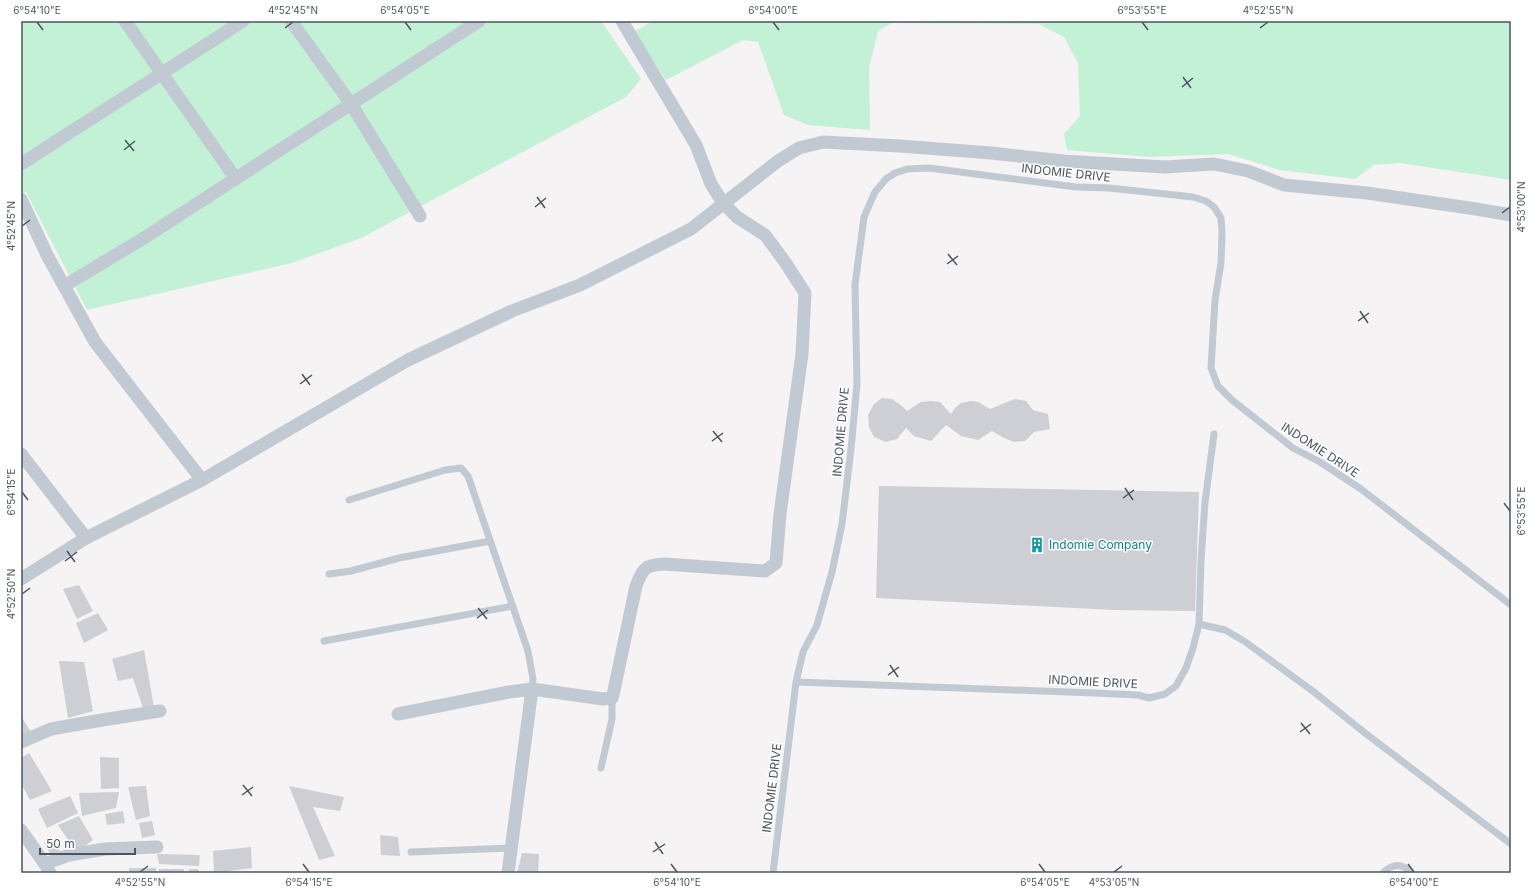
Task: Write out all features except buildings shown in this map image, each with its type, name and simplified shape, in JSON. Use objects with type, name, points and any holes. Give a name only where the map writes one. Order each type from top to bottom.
[{"type":"street","points":[[125,21],[163,73],[236,179]]},
{"type":"street","points":[[21,164],[243,21]]},
{"type":"street","points":[[291,21],[351,104],[420,216]]},
{"type":"street","points":[[64,286],[144,238],[479,21]]},
{"type":"street","points":[[398,714],[502,693],[532,689],[603,699],[612,698],[636,586],[643,570],[653,565],[664,564],[765,570],[776,563],[780,514],[802,354],[805,293],[786,262],[765,235],[737,217],[723,203],[711,184],[696,145],[622,21]]},
{"type":"street","points":[[21,579],[86,538],[202,480],[408,360],[512,311],[580,285],[691,229],[788,154],[799,148],[823,142],[900,146],[991,153],[1063,161],[1165,167],[1214,164],[1248,171],[1284,184],[1367,193],[1476,208],[1511,215]]},
{"type":"street","points":[[21,199],[47,255],[95,342],[202,480]]},
{"type":"street","points":[[21,454],[86,538]]},
{"type":"street","points":[[508,873],[510,848],[532,689]]},
{"type":"street","points":[[21,742],[51,729],[160,711]]},
{"type":"street","points":[[21,830],[47,868],[69,855],[105,849],[157,847]]},
{"type":"lane","name":"INDOMIE DRIVE","points":[[773,873],[796,682],[803,652],[817,625],[832,572],[842,524],[857,384],[855,285],[864,217],[875,192],[886,179],[907,169],[929,168],[1076,187],[1109,188],[1193,197],[1206,201],[1214,207],[1221,218],[1222,233],[1221,263],[1215,300],[1211,368],[1218,386],[1232,400],[1287,443],[1361,489],[1511,605]]},
{"type":"lane","name":"INDOMIE DRIVE","points":[[796,682],[1116,694],[1138,695],[1149,698],[1165,694],[1176,686],[1186,668],[1199,624],[1205,502],[1214,434]]},
{"type":"lane","points":[[349,500],[445,470],[461,468],[468,476],[530,655],[533,679],[532,689]]},
{"type":"lane","points":[[329,574],[351,571],[399,558],[490,541]]},
{"type":"lane","points":[[324,641],[512,606]]},
{"type":"lane","points":[[1199,624],[1225,630],[1244,641],[1314,692],[1365,733],[1511,844]]},
{"type":"lane","points":[[601,768],[612,719],[612,698]]},
{"type":"lane","points":[[411,852],[510,848]]},
{"type":"lane","points":[[1383,873],[1388,867],[1396,865],[1404,866],[1410,873]]},
{"type":"green space","points":[[21,21],[601,21],[641,79],[626,97],[361,238],[292,263],[87,310],[26,192],[21,193]]},
{"type":"green space","points":[[653,21],[1511,21],[1511,180],[1400,163],[1374,165],[1355,179],[1280,170],[1228,154],[1149,157],[1067,150],[1064,134],[1080,116],[1078,63],[1064,37],[1039,24],[892,23],[878,31],[869,68],[870,130],[808,125],[784,115],[758,42],[743,40],[666,80],[633,32]]},
{"type":"place","name":"Indomie Company","points":[[1037,545]]}]
